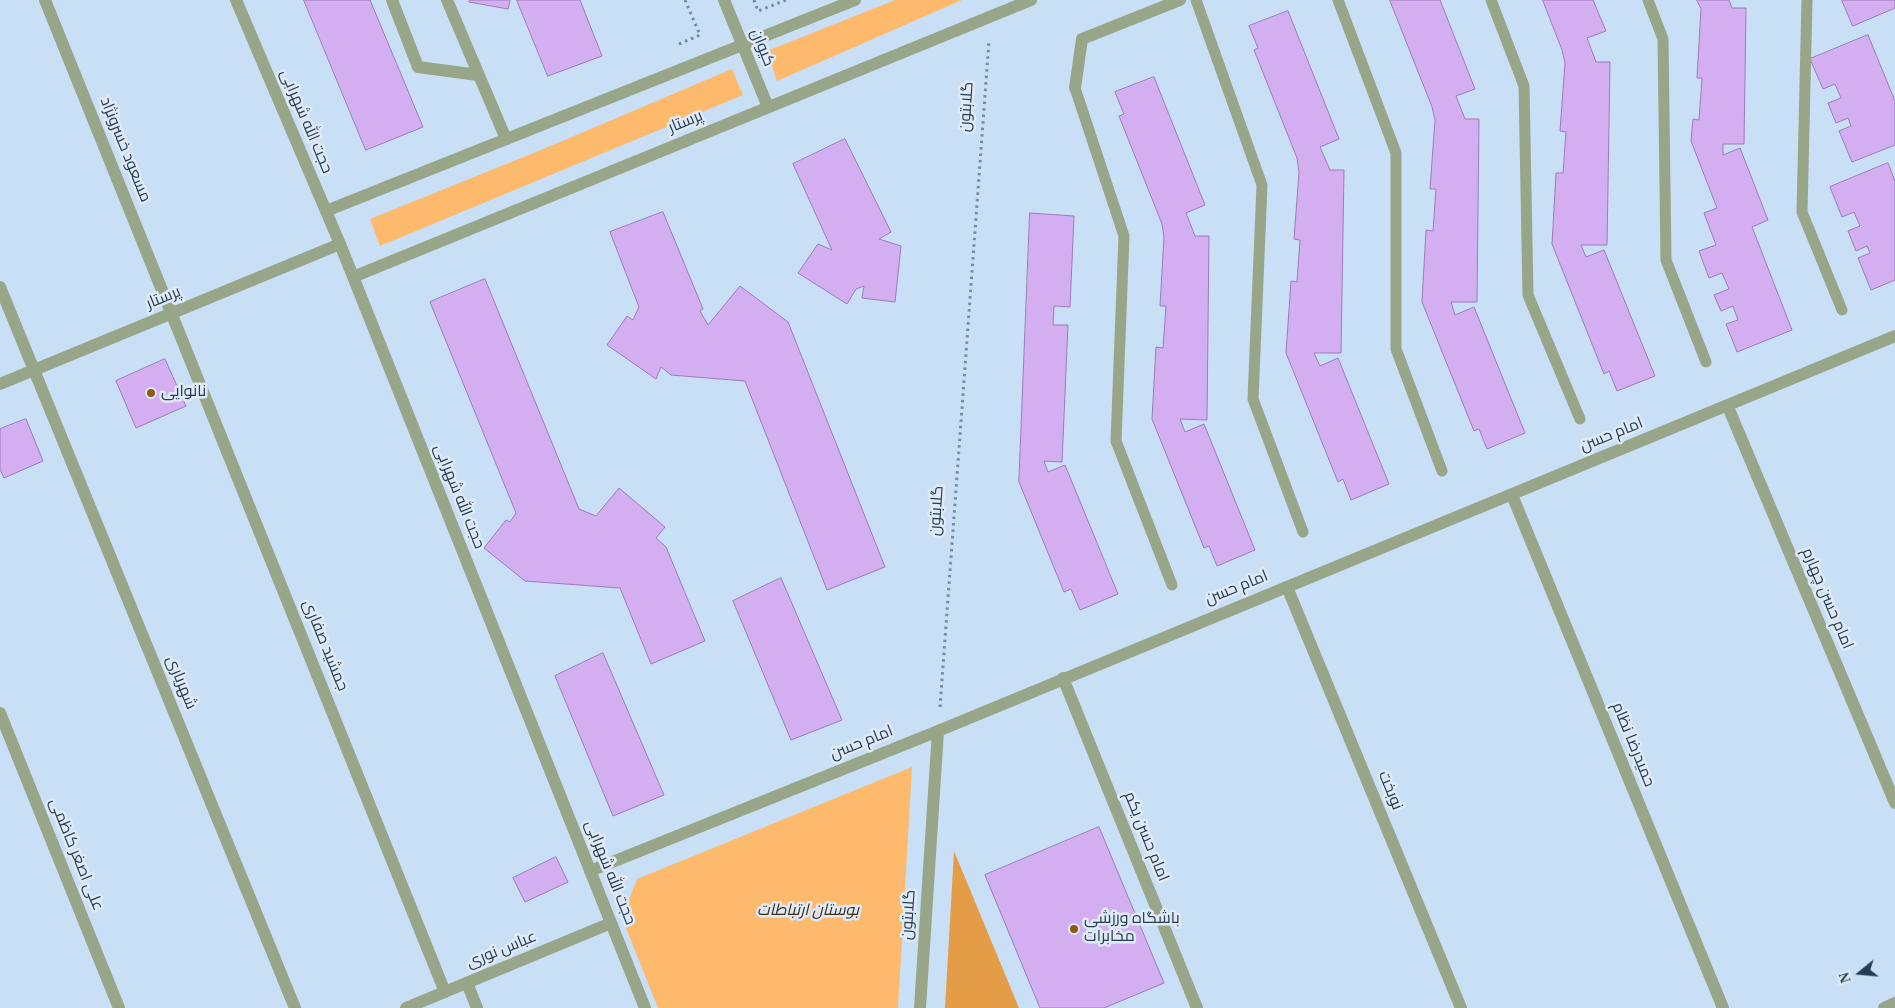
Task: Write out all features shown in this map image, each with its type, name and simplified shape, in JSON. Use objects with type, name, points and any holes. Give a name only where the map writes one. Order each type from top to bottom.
[{"type":"street","name":"مسعود خسرونژاد","points":[[45,0],[173,313]]},
{"type":"street","name":"حجت الله شهرابی","points":[[236,0],[340,244],[645,1008]]},
{"type":"street","points":[[392,0],[418,67],[478,75]]},
{"type":"street","points":[[447,0],[506,139]]},
{"type":"street","name":"کیوان","points":[[724,0],[768,107]]},
{"type":"street","points":[[326,211],[855,0]]},
{"type":"street","name":"پرستار","points":[[352,277],[1032,0]]},
{"type":"street","points":[[1074,88],[1082,39],[1180,0]]},
{"type":"street","name":"پرستار","points":[[0,384],[340,244]]},
{"type":"street","name":"شهریاری","points":[[0,286],[295,1008]]},
{"type":"street","name":"جمشید صفاری","points":[[173,313],[445,992]]},
{"type":"street","name":"امام حسن","points":[[590,871],[1728,407],[1895,336]]},
{"type":"street","name":"امام حسن چهارم","points":[[1728,407],[1895,803]]},
{"type":"street","name":"حمیدرضا نظام","points":[[1512,495],[1722,1008]]},
{"type":"street","name":"نوبخت","points":[[1287,586],[1461,1008]]},
{"type":"street","name":"امام حسن یکم","points":[[1063,678],[1197,1008]]},
{"type":"street","name":"علی اصغر کاظمی","points":[[0,713],[119,1008]]},
{"type":"street","name":"گلابتون","points":[[920,1008],[938,730]]},
{"type":"street","name":"عباس نوری","points":[[406,1008],[612,924]]},
{"type":"street","points":[[467,983],[477,1008]]},
{"type":"street","points":[[1884,1008],[1895,1003]]},
{"type":"lane","points":[[1196,0],[1262,185],[1253,399],[1303,532]]},
{"type":"lane","points":[[1338,0],[1396,153],[1396,349],[1442,470]]},
{"type":"lane","points":[[1491,0],[1524,86],[1528,295],[1580,419]]},
{"type":"lane","points":[[1648,0],[1663,39],[1666,260],[1706,362]]},
{"type":"lane","points":[[1807,0],[1802,212],[1842,310]]},
{"type":"lane","points":[[1074,88],[1124,236],[1116,441],[1172,585]]},
{"type":"path","points":[[754,0],[758,11],[786,0]]},
{"type":"path","name":"گلابتون","points":[[938,730],[991,16]]},
{"type":"green space","points":[[895,0],[962,0],[777,81],[767,51]]},
{"type":"green space","points":[[732,69],[743,95],[380,246],[370,219],[541,150]]},
{"type":"green space","name":"بوستان ارتباطات","points":[[912,767],[898,1008],[658,1008],[622,918],[637,879]]},
{"type":"shaded area","points":[[954,851],[1019,1008],[945,1008]]},
{"type":"building","points":[[304,0],[370,0],[423,127],[366,150]]},
{"type":"building","points":[[470,0],[510,0],[508,9],[469,2]]},
{"type":"building","points":[[517,0],[580,0],[602,56],[548,76]]},
{"type":"building","points":[[1390,0],[1440,0],[1475,89],[1456,96],[1465,119],[1479,119],[1477,302],[1451,302],[1455,315],[1474,307],[1525,433],[1487,449],[1479,429],[1474,431],[1422,302],[1426,230],[1433,231],[1436,189],[1430,189],[1435,120],[1432,107]]},
{"type":"building","points":[[1543,0],[1593,0],[1606,31],[1587,38],[1596,62],[1610,62],[1607,245],[1581,245],[1586,257],[1604,250],[1655,376],[1617,391],[1609,371],[1604,374],[1552,244],[1556,173],[1563,173],[1566,132],[1560,131],[1565,63]]},
{"type":"building","points":[[1697,0],[1729,0],[1732,8],[1746,8],[1744,144],[1723,144],[1723,155],[1740,148],[1768,220],[1752,227],[1792,330],[1737,352],[1726,324],[1738,320],[1733,306],[1721,311],[1714,295],[1729,289],[1722,273],[1709,278],[1699,251],[1716,245],[1704,213],[1717,208],[1691,141],[1693,119],[1699,120],[1702,78],[1697,78],[1701,9]]},
{"type":"building","points":[[1842,0],[1895,0],[1895,8],[1853,26]]},
{"type":"building","points":[[1288,11],[1339,139],[1320,147],[1330,170],[1344,170],[1341,353],[1314,353],[1320,366],[1338,358],[1389,484],[1351,500],[1343,479],[1338,482],[1286,353],[1291,281],[1297,282],[1300,240],[1294,239],[1299,172],[1297,158],[1254,50],[1258,48],[1249,26]]},
{"type":"building","points":[[1868,35],[1895,101],[1895,145],[1852,162],[1839,131],[1851,126],[1848,118],[1836,123],[1828,103],[1841,98],[1835,84],[1823,89],[1810,59]]},
{"type":"building","points":[[1154,77],[1205,205],[1186,213],[1195,236],[1209,236],[1207,420],[1180,419],[1185,432],[1204,424],[1255,550],[1217,566],[1209,546],[1204,548],[1152,419],[1156,347],[1163,348],[1166,306],[1160,306],[1164,237],[1162,224],[1119,116],[1124,114],[1115,92]]},
{"type":"building","points":[[845,139],[891,232],[879,239],[901,246],[895,302],[862,298],[864,286],[856,289],[847,304],[798,273],[818,244],[832,250],[793,164]]},
{"type":"building","points":[[1888,163],[1895,181],[1895,280],[1871,290],[1858,258],[1870,253],[1867,246],[1856,251],[1848,231],[1860,226],[1854,212],[1842,217],[1830,187]]},
{"type":"building","points":[[663,212],[703,309],[700,311],[708,325],[740,286],[788,322],[885,567],[827,590],[745,381],[671,375],[661,367],[656,379],[607,345],[627,316],[633,320],[639,307],[610,232]]},
{"type":"building","points":[[1030,213],[1074,216],[1070,307],[1054,306],[1053,325],[1068,325],[1062,462],[1044,461],[1048,472],[1065,465],[1118,594],[1080,610],[1071,589],[1064,592],[1019,482]]},
{"type":"building","points":[[485,279],[579,509],[596,516],[619,488],[665,527],[656,538],[666,547],[705,641],[651,664],[620,588],[525,581],[484,548],[506,520],[510,522],[516,513],[430,302]]},
{"type":"building","name":"نانوایی","points":[[165,359],[186,406],[136,428],[116,381]]},
{"type":"building","points":[[26,419],[43,461],[4,478],[0,469],[0,429]]},
{"type":"building","points":[[781,578],[842,720],[791,740],[733,601]]},
{"type":"building","points":[[603,653],[664,795],[613,816],[555,676]]},
{"type":"building","name":"باشگاه ورزشی مخابرات","points":[[1099,827],[1164,983],[1104,1008],[1040,1008],[985,875]]},
{"type":"building","points":[[556,857],[568,882],[525,902],[513,878]]},
{"type":"place","name":"نانوایی","points":[[151,393]]},
{"type":"place","name":"باشگاه ورزشی مخابرات","points":[[1074,929]]}]
